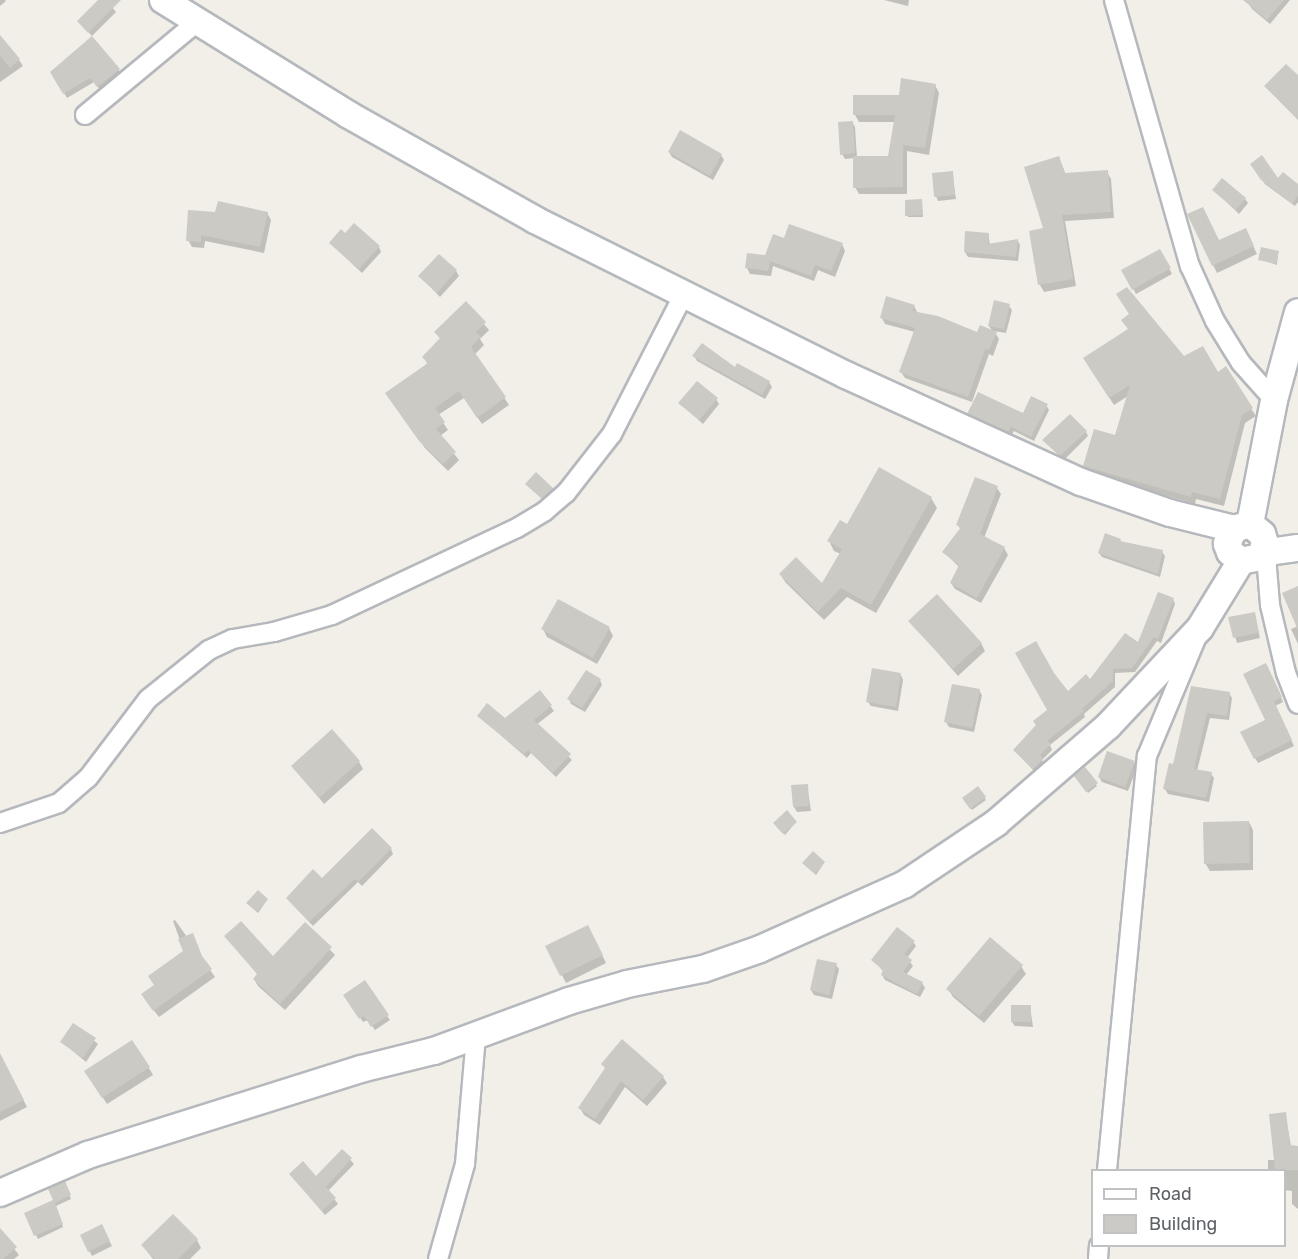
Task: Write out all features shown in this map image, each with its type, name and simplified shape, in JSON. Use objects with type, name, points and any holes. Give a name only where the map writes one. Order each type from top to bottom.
[{"type":"street","points":[[163,0],[339,109],[535,220],[846,375],[1081,482],[1249,544],[1298,548]]},
{"type":"street","points":[[1114,0],[1190,266],[1215,321],[1241,363],[1274,400]]},
{"type":"street","points":[[86,115],[197,22]]},
{"type":"street","points":[[0,822],[59,803],[88,778],[148,699],[209,650],[232,639],[274,632],[332,615],[517,528],[545,511],[566,493],[612,434],[684,294]]},
{"type":"street","points":[[1107,1169],[1147,756],[1200,628],[1249,544],[1274,400],[1298,312]]},
{"type":"street","points":[[1249,544],[1298,536]]},
{"type":"street","points":[[1249,544],[1270,605],[1286,673],[1298,704]]},
{"type":"street","points":[[0,1193],[88,1155],[361,1069],[434,1051],[569,1001],[627,984],[703,969],[760,949],[905,884],[996,823],[1108,726],[1200,628]]},
{"type":"street","points":[[438,1259],[465,1164],[476,1035]]},
{"type":"building","points":[[98,0],[121,0],[88,33],[77,21]]},
{"type":"building","points":[[1243,0],[1284,0],[1267,20]]},
{"type":"building","points":[[0,35],[20,59],[10,68],[0,56]]},
{"type":"building","points":[[92,36],[120,69],[97,87],[90,78],[63,94],[50,72]]},
{"type":"building","points":[[1286,64],[1298,75],[1298,119],[1264,86]]},
{"type":"building","points":[[901,78],[936,84],[925,148],[903,145],[903,187],[853,188],[853,156],[888,156],[895,115],[853,115],[853,95],[899,95]]},
{"type":"building","points":[[853,121],[855,153],[840,155],[838,122]]},
{"type":"building","points":[[680,130],[722,154],[710,176],[668,152]]},
{"type":"building","points":[[1262,155],[1278,178],[1283,172],[1298,184],[1298,195],[1292,204],[1261,180],[1250,164]]},
{"type":"building","points":[[1059,156],[1065,173],[1108,170],[1111,212],[1062,215],[1073,279],[1038,285],[1029,231],[1043,228],[1024,167]]},
{"type":"building","points":[[953,171],[955,195],[934,197],[932,173]]},
{"type":"building","points":[[1222,178],[1246,198],[1236,210],[1212,190]]},
{"type":"building","points":[[922,199],[923,215],[905,216],[905,200]]},
{"type":"building","points":[[218,201],[268,212],[260,247],[201,235],[201,242],[186,241],[188,210],[215,212]]},
{"type":"building","points":[[1203,207],[1219,240],[1246,228],[1254,246],[1212,266],[1187,214]]},
{"type":"building","points":[[354,223],[380,246],[359,269],[329,243],[341,229],[345,233]]},
{"type":"building","points":[[789,224],[843,243],[831,271],[815,265],[811,276],[770,261],[768,271],[745,268],[747,253],[765,255],[773,234],[784,238]]},
{"type":"building","points":[[965,231],[989,233],[988,244],[1018,239],[1016,257],[964,252]]},
{"type":"building","points":[[1261,247],[1279,251],[1276,264],[1258,260]]},
{"type":"building","points":[[1160,249],[1171,268],[1132,290],[1121,270]]},
{"type":"building","points":[[439,254],[457,270],[437,293],[418,276]]},
{"type":"building","points":[[1127,287],[1184,356],[1203,346],[1218,372],[1226,366],[1253,408],[1242,415],[1220,499],[1192,492],[1191,497],[1083,466],[1094,429],[1115,435],[1130,385],[1109,398],[1083,358],[1128,329],[1121,320],[1129,314],[1116,294]]},
{"type":"building","points":[[886,296],[915,305],[912,311],[938,316],[977,332],[980,325],[997,332],[989,350],[985,349],[968,397],[899,372],[915,328],[880,318]]},
{"type":"building","points":[[994,300],[1010,304],[1004,329],[988,326]]},
{"type":"building","points":[[466,301],[486,322],[476,332],[481,337],[471,347],[506,397],[477,418],[459,391],[435,408],[445,422],[436,429],[456,452],[443,464],[419,441],[385,393],[428,363],[422,357],[440,338],[434,332]]},
{"type":"building","points":[[702,343],[735,367],[737,363],[770,381],[762,395],[692,356]]},
{"type":"building","points":[[697,381],[718,398],[699,420],[678,403]]},
{"type":"building","points":[[978,392],[1023,413],[1031,396],[1048,404],[1031,437],[1011,427],[1008,432],[967,414]]},
{"type":"building","points":[[1070,414],[1087,431],[1060,456],[1042,440]]},
{"type":"building","points":[[879,467],[932,497],[871,605],[841,588],[818,612],[779,574],[796,557],[822,583],[842,549],[827,541],[840,520],[847,524]]},
{"type":"building","points":[[536,472],[554,489],[542,499],[525,484]]},
{"type":"building","points":[[975,477],[998,486],[980,534],[1005,547],[977,598],[950,583],[959,565],[942,552],[961,527],[956,525]]},
{"type":"building","points":[[1105,533],[1121,539],[1120,541],[1163,550],[1158,574],[1098,553]]},
{"type":"building","points":[[1298,586],[1298,630],[1282,593]]},
{"type":"building","points":[[1158,592],[1174,598],[1158,639],[1154,637],[1132,668],[1113,669],[1113,681],[1082,709],[1084,711],[1047,741],[1051,744],[1040,755],[1043,759],[1033,769],[1013,750],[1036,725],[1033,721],[1047,710],[1015,653],[1036,641],[1054,673],[1068,691],[1086,674],[1090,679],[1125,633],[1138,642]]},
{"type":"building","points":[[937,594],[982,643],[953,669],[908,621]]},
{"type":"building","points":[[558,599],[610,627],[593,658],[541,629]]},
{"type":"building","points":[[1255,612],[1259,633],[1233,638],[1228,617]]},
{"type":"building","points":[[1266,663],[1282,697],[1274,701],[1292,740],[1254,759],[1240,732],[1265,720],[1243,674]]},
{"type":"building","points":[[872,668],[901,673],[896,707],[866,702]]},
{"type":"building","points":[[586,670],[601,679],[582,708],[567,699]]},
{"type":"building","points":[[952,684],[980,689],[972,728],[944,722]]},
{"type":"building","points":[[1191,686],[1230,692],[1227,716],[1207,713],[1194,769],[1212,772],[1206,798],[1163,789],[1169,763],[1173,764]]},
{"type":"building","points":[[540,690],[552,705],[534,720],[571,754],[553,773],[528,750],[524,754],[477,716],[487,703],[505,718]]},
{"type":"building","points":[[332,729],[360,761],[319,798],[291,766]]},
{"type":"building","points":[[1107,751],[1135,761],[1125,787],[1098,777]]},
{"type":"building","points":[[1085,767],[1098,783],[1086,792],[1074,776]]},
{"type":"building","points":[[808,784],[809,806],[793,807],[791,785]]},
{"type":"building","points":[[978,786],[986,797],[970,809],[962,798]]},
{"type":"building","points":[[787,810],[797,822],[783,834],[773,823]]},
{"type":"building","points":[[1249,821],[1250,863],[1204,864],[1203,822]]},
{"type":"building","points":[[372,828],[392,848],[358,882],[355,879],[309,922],[286,898],[313,869],[322,878]]},
{"type":"building","points":[[813,851],[825,862],[815,874],[802,863]]},
{"type":"building","points":[[258,890],[268,899],[257,912],[246,903]]},
{"type":"building","points":[[241,921],[273,956],[305,922],[332,947],[280,1004],[253,979],[257,974],[224,936]]},
{"type":"building","points":[[588,925],[603,955],[560,976],[545,946]]},
{"type":"building","points":[[897,927],[915,941],[904,954],[912,960],[903,972],[923,982],[917,994],[881,975],[883,970],[871,960]]},
{"type":"building","points":[[193,933],[202,956],[212,969],[153,1011],[141,994],[154,985],[148,976],[183,951],[178,939]]},
{"type":"building","points":[[990,937],[1023,965],[979,1016],[946,989]]},
{"type":"building","points":[[817,959],[837,963],[829,995],[810,990]]},
{"type":"building","points":[[365,980],[389,1015],[371,1027],[364,1016],[359,1019],[343,995]]},
{"type":"building","points":[[1011,1005],[1031,1005],[1031,1022],[1011,1022]]},
{"type":"building","points":[[73,1023],[96,1038],[83,1058],[60,1042]]},
{"type":"building","points":[[622,1039],[664,1076],[643,1100],[621,1081],[595,1119],[578,1108],[605,1068],[601,1064]]},
{"type":"building","points":[[132,1040],[150,1067],[102,1098],[84,1071]]},
{"type":"building","points":[[0,1053],[24,1100],[0,1112]]},
{"type":"building","points":[[1286,1112],[1290,1145],[1298,1146],[1298,1170],[1275,1169],[1269,1114]]},
{"type":"building","points":[[342,1149],[352,1158],[326,1187],[336,1198],[322,1211],[289,1174],[303,1161],[316,1176]]},
{"type":"building","points":[[65,1181],[71,1195],[55,1203],[63,1224],[34,1236],[24,1213],[53,1200],[48,1189]]},
{"type":"building","points":[[173,1214],[198,1239],[178,1259],[155,1259],[141,1245]]},
{"type":"building","points":[[102,1224],[110,1241],[88,1252],[80,1235]]},
{"type":"building","points":[[0,1228],[17,1247],[3,1259],[0,1259]]}]
